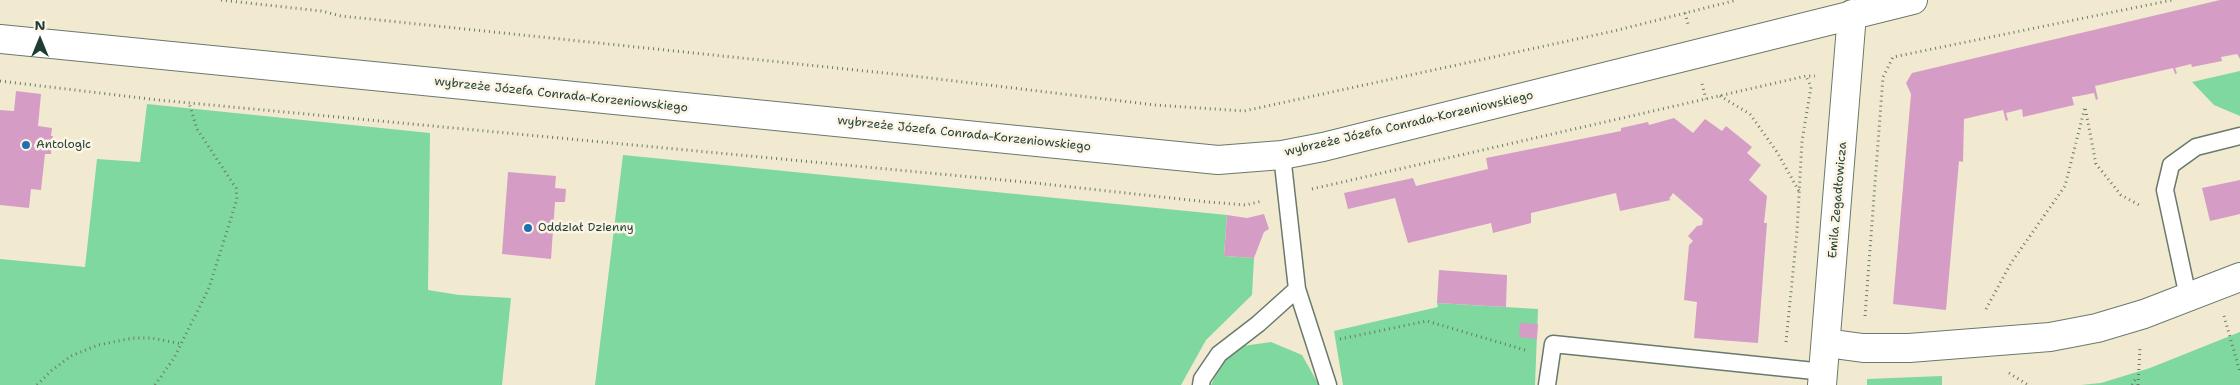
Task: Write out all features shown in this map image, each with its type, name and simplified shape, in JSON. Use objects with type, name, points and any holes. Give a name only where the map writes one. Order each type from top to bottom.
[{"type":"street","name":"wybrzeże Józefa Conrada-Korzeniowskiego","points":[[0,39],[1218,160],[1282,155],[1332,145],[1913,0]]},
{"type":"street","name":"Emila Zegadłowicza","points":[[1823,378],[1852,14]]},
{"type":"street","points":[[1826,343],[1862,348],[1967,345],[2050,337],[2097,328],[2144,314],[2228,282]]},
{"type":"lane","points":[[2188,297],[2165,190],[2171,165],[2196,147],[2240,136]]},
{"type":"lane","points":[[1282,155],[1297,289],[1328,385]]},
{"type":"lane","points":[[1201,385],[1202,379],[1218,354],[1258,324],[1297,289]]},
{"type":"lane","points":[[1547,385],[1553,344],[1823,378]]},
{"type":"path","points":[[221,0],[321,10],[341,16],[904,75],[1155,105],[1244,111],[1614,31],[1737,0]]},
{"type":"path","points":[[1862,348],[1884,77],[1893,57],[2172,0]]},
{"type":"path","points":[[0,80],[189,103],[1025,182],[1246,205],[1806,76],[1811,87],[1802,141],[1800,193],[1785,345]]},
{"type":"path","points":[[1720,96],[1750,114],[1777,152],[1800,193]]},
{"type":"path","points":[[155,385],[182,344],[213,278],[237,199],[236,188],[197,129],[189,103]]},
{"type":"path","points":[[1967,345],[2011,263],[2065,186],[2085,107],[2096,164],[2121,195],[2172,223]]},
{"type":"path","points":[[2228,282],[2240,372]]},
{"type":"path","points":[[1315,346],[1427,321],[1551,358]]},
{"type":"path","points":[[37,385],[51,371],[72,356],[98,345],[133,338],[151,338],[182,344]]},
{"type":"path","points":[[2132,385],[2137,377]]},
{"type":"green space","points":[[2240,71],[2240,116],[2214,105],[2192,82]]},
{"type":"green space","points":[[147,104],[430,133],[428,290],[459,295],[511,298],[502,385],[0,385],[0,259],[85,267],[97,159],[140,162]]},
{"type":"green space","points":[[623,155],[1227,215],[1224,256],[1254,258],[1252,295],[1206,340],[1181,385],[595,385]]},
{"type":"green space","points":[[1437,303],[1538,309],[1535,385],[1343,385],[1334,331],[1438,307]]},
{"type":"green space","points":[[2240,332],[2240,385],[2081,385],[2101,383],[2150,368]]},
{"type":"green space","points":[[1271,342],[1302,355],[1319,385],[1211,385],[1220,365],[1243,346]]},
{"type":"green space","points":[[1942,376],[1942,385],[1867,385],[1867,379]]},
{"type":"building","points":[[2220,0],[2240,0],[2240,59],[2237,54],[2221,57],[2222,61],[2192,67],[2191,64],[2175,68],[2177,73],[2175,74],[2173,68],[2095,86],[2098,99],[2096,100],[2094,93],[2072,97],[2074,105],[2023,117],[2022,109],[2006,113],[2008,120],[2006,121],[2003,110],[1964,119],[1963,162],[1959,161],[1946,310],[1893,304],[1911,94],[1906,83],[1912,73]]},
{"type":"building","name":"Antologic","points":[[16,91],[41,94],[38,126],[52,128],[51,136],[53,136],[51,154],[45,154],[41,190],[31,189],[29,208],[0,205],[0,110],[14,111]]},
{"type":"building","points":[[1674,118],[1693,133],[1705,119],[1722,131],[1726,126],[1752,147],[1747,153],[1761,165],[1749,180],[1767,196],[1764,223],[1767,223],[1758,343],[1694,338],[1697,302],[1684,300],[1689,245],[1693,241],[1688,236],[1697,226],[1702,225],[1703,219],[1673,193],[1669,199],[1671,200],[1620,211],[1616,193],[1531,213],[1531,223],[1493,233],[1491,223],[1408,243],[1395,198],[1348,209],[1344,193],[1413,178],[1416,186],[1488,169],[1486,158],[1621,131],[1621,128],[1648,122],[1649,125]]},
{"type":"building","name":"Oddział Dzienny","points":[[508,172],[556,176],[555,188],[566,189],[565,202],[555,202],[551,259],[502,254]]},
{"type":"building","points":[[2240,180],[2240,214],[2210,221],[2202,188]]},
{"type":"building","points":[[1264,214],[1269,229],[1264,232],[1254,258],[1224,256],[1227,215],[1247,218]]},
{"type":"building","points":[[1439,270],[1507,275],[1506,307],[1437,303]]},
{"type":"building","points":[[1520,323],[1538,324],[1537,339],[1519,337]]},
{"type":"place","name":"Antologic","points":[[26,145]]},
{"type":"place","name":"Oddział Dzienny","points":[[528,228]]}]
